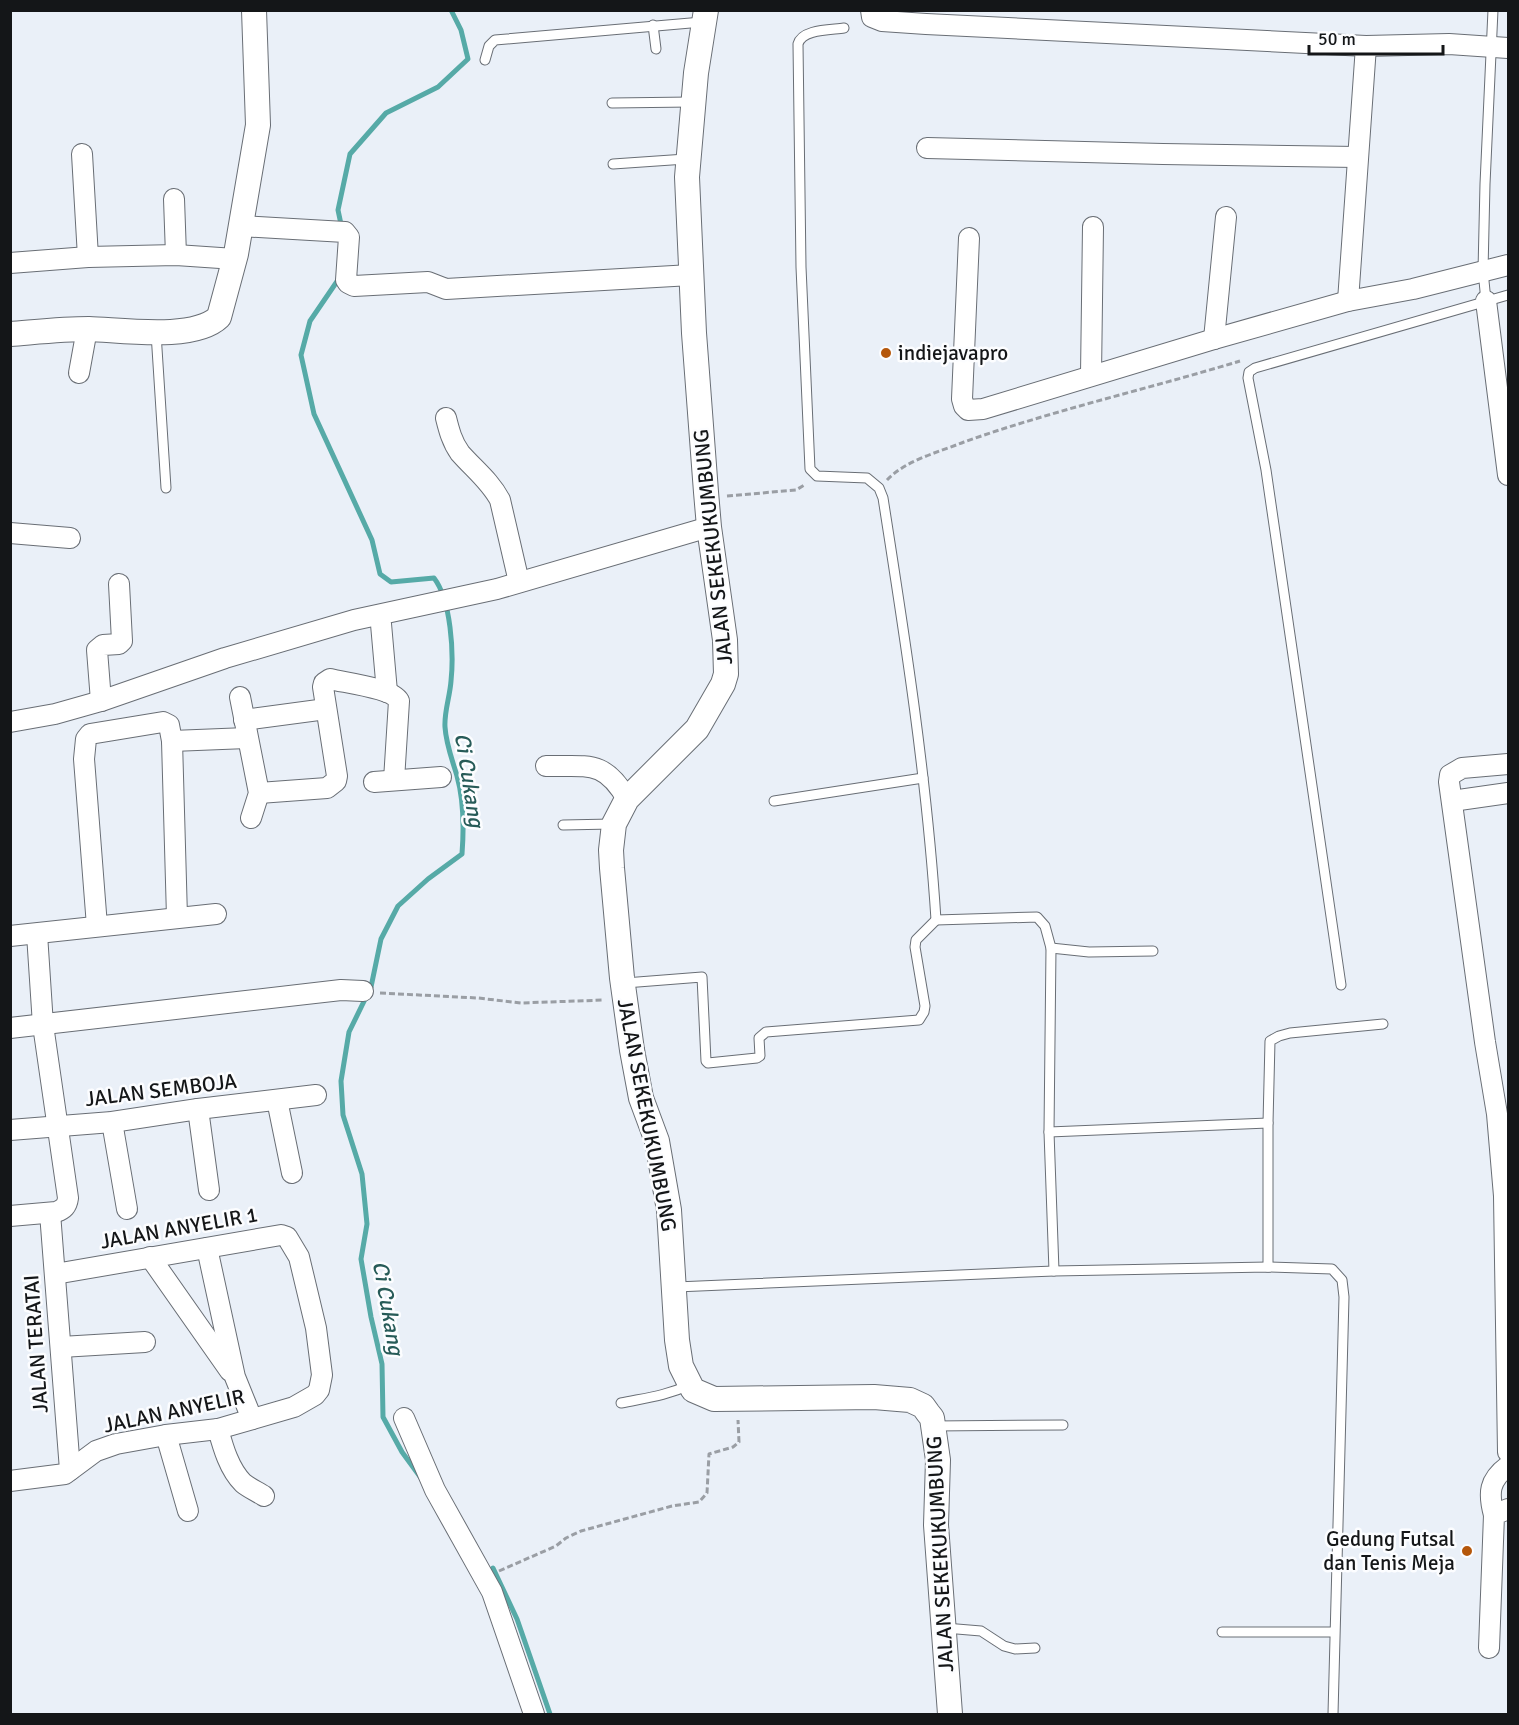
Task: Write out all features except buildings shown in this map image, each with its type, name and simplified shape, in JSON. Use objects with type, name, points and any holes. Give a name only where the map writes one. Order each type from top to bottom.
[{"type":"street","points":[[10,334],[87,329],[156,333],[201,328],[212,323],[222,312],[235,259],[258,125],[254,10]]},
{"type":"street","points":[[871,10],[872,17],[882,21],[926,24],[1366,46],[1449,44],[1500,47]]},
{"type":"street","name":"JALAN SEKEKUKUMBUNG","points":[[706,16],[694,102],[687,177],[706,498],[725,639],[726,674],[723,684],[696,729],[627,799],[614,824],[612,859],[623,990],[636,1077],[657,1141],[669,1210],[677,1340],[681,1366],[688,1385],[706,1397],[737,1400],[874,1397],[910,1400],[923,1406],[932,1418],[938,1460],[936,1525],[950,1714]]},
{"type":"street","points":[[1348,301],[1366,46]]},
{"type":"street","points":[[927,148],[1357,157]]},
{"type":"street","points":[[82,154],[88,257]]},
{"type":"street","points":[[174,199],[176,255]]},
{"type":"street","points":[[1214,339],[1226,217]]},
{"type":"street","points":[[241,226],[341,231],[349,237],[346,280],[354,286],[428,282],[446,289],[691,275]]},
{"type":"street","points":[[1091,375],[1093,227]]},
{"type":"street","points":[[969,238],[962,399],[968,410],[983,409],[1091,375],[1348,301],[1509,265]]},
{"type":"street","points":[[10,263],[88,257],[176,255],[235,259]]},
{"type":"street","points":[[1486,301],[1505,427],[1509,475]]},
{"type":"street","points":[[79,373],[87,329]]},
{"type":"street","points":[[446,418],[452,438],[460,452],[494,488],[500,500],[519,582]]},
{"type":"street","points":[[10,722],[55,714],[101,701],[225,658],[354,620],[497,589],[709,527]]},
{"type":"street","points":[[10,533],[70,538]]},
{"type":"street","points":[[101,701],[97,650],[104,645],[119,644],[122,640],[119,584]]},
{"type":"street","points":[[381,624],[387,692]]},
{"type":"street","points":[[259,793],[327,788],[336,781],[323,687],[330,679],[387,692],[395,695],[399,701],[384,781],[441,777]]},
{"type":"street","points":[[240,697],[259,793],[251,818]]},
{"type":"street","points":[[172,741],[245,729],[326,709]]},
{"type":"street","points":[[97,926],[84,759],[86,739],[90,734],[163,722],[169,725],[172,741],[177,917]]},
{"type":"street","points":[[1509,764],[1462,768],[1450,775],[1449,782],[1497,1114],[1504,1196],[1509,1452]]},
{"type":"street","points":[[546,766],[594,767],[609,773],[627,799]]},
{"type":"street","points":[[1452,801],[1509,793]]},
{"type":"street","points":[[10,936],[216,914]]},
{"type":"street","points":[[10,1216],[50,1214],[63,1209],[68,1198],[43,1025],[37,934]]},
{"type":"street","points":[[10,1028],[341,990],[370,992]]},
{"type":"street","name":"JALAN SEMBOJA","points":[[10,1130],[112,1122],[316,1095]]},
{"type":"street","points":[[278,1100],[292,1173]]},
{"type":"street","points":[[198,1109],[209,1190]]},
{"type":"street","points":[[112,1122],[127,1209]]},
{"type":"street","name":"JALAN TERATAI","points":[[50,1214],[70,1470]]},
{"type":"street","name":"JALAN ANYELIR 1","points":[[56,1274],[284,1236],[289,1238],[298,1257]]},
{"type":"street","points":[[207,1248],[235,1377],[252,1419]]},
{"type":"street","points":[[150,1257],[235,1377]]},
{"type":"street","name":"JALAN ANYELIR","points":[[10,1481],[58,1476],[96,1452],[116,1444],[218,1429],[278,1412],[310,1400],[317,1393],[321,1383],[322,1367],[316,1328],[298,1257]]},
{"type":"street","points":[[61,1347],[145,1342]]},
{"type":"street","points":[[404,1418],[435,1490],[492,1592],[534,1714]]},
{"type":"street","points":[[218,1429],[225,1453],[235,1472],[244,1483],[264,1496]]},
{"type":"street","points":[[166,1435],[188,1510]]},
{"type":"street","points":[[1489,1648],[1501,1512],[1490,1501],[1492,1482],[1498,1473],[1509,1466]]},
{"type":"lane","points":[[1486,301],[1483,271],[1500,47],[1493,10]]},
{"type":"lane","points":[[485,60],[489,46],[495,40],[653,25],[706,16]]},
{"type":"lane","points":[[653,25],[656,50]]},
{"type":"lane","points":[[844,28],[805,34],[800,38],[798,44],[801,267],[810,469],[817,476],[867,478],[879,489],[883,498],[901,608],[923,778],[936,920]]},
{"type":"lane","points":[[612,103],[694,102]]},
{"type":"lane","points":[[614,164],[688,159]]},
{"type":"lane","points":[[1341,986],[1266,470],[1248,378],[1249,372],[1255,368],[1509,295]]},
{"type":"lane","points":[[156,333],[166,488]]},
{"type":"lane","points":[[774,801],[923,778]]},
{"type":"lane","points":[[563,825],[614,824]]},
{"type":"lane","points":[[623,990],[702,977],[706,1061],[708,1063],[757,1058],[760,1056],[759,1038],[766,1032],[918,1020],[925,1006],[915,947],[916,940],[936,920],[1037,917],[1045,926],[1051,948],[1049,1131],[1054,1271]]},
{"type":"lane","points":[[1051,948],[1089,952],[1154,951]]},
{"type":"lane","points":[[1268,1267],[1270,1041],[1290,1033],[1383,1024]]},
{"type":"lane","points":[[1049,1131],[1268,1123]]},
{"type":"lane","points":[[675,1287],[1054,1271],[1268,1267],[1332,1269],[1342,1280],[1344,1289],[1333,1714]]},
{"type":"lane","points":[[621,1403],[653,1398],[688,1385]]},
{"type":"lane","points":[[933,1426],[1063,1425]]},
{"type":"lane","points":[[943,1628],[981,1631],[1004,1646],[1015,1649],[1035,1648]]},
{"type":"lane","points":[[1222,1632],[1334,1632]]},
{"type":"path","points":[[879,489],[903,467],[943,450],[1000,430],[1241,361]]},
{"type":"path","points":[[706,498],[796,490],[817,476]]},
{"type":"path","points":[[370,992],[478,998],[520,1003],[599,1001],[623,990]]},
{"type":"path","points":[[502,1569],[556,1546],[566,1538],[593,1528],[672,1506],[699,1502],[707,1493],[709,1454],[733,1447],[739,1442],[737,1400]]},
{"type":"waterway","name":"Ci Cukang","points":[[342,229],[338,210],[350,154],[386,113],[438,87],[468,59],[461,30],[451,10]]},
{"type":"waterway","name":"Ci Cukang","points":[[340,277],[310,321],[301,355],[314,414],[372,540],[380,574],[391,582],[434,578],[440,588],[448,613],[452,656],[445,727],[461,795],[462,854],[428,879],[398,906],[381,939],[371,987],[349,1032],[341,1081],[343,1115],[362,1174],[367,1224],[361,1259],[382,1364],[383,1417],[402,1452],[421,1478]]},
{"type":"waterway","name":"Ci Cukang","points":[[493,1568],[517,1619],[550,1714]]},
{"type":"place","name":"indiejavapro","points":[[886,353]]},
{"type":"place","name":"Gedung Futsal dan Tenis Meja","points":[[1467,1551]]}]
